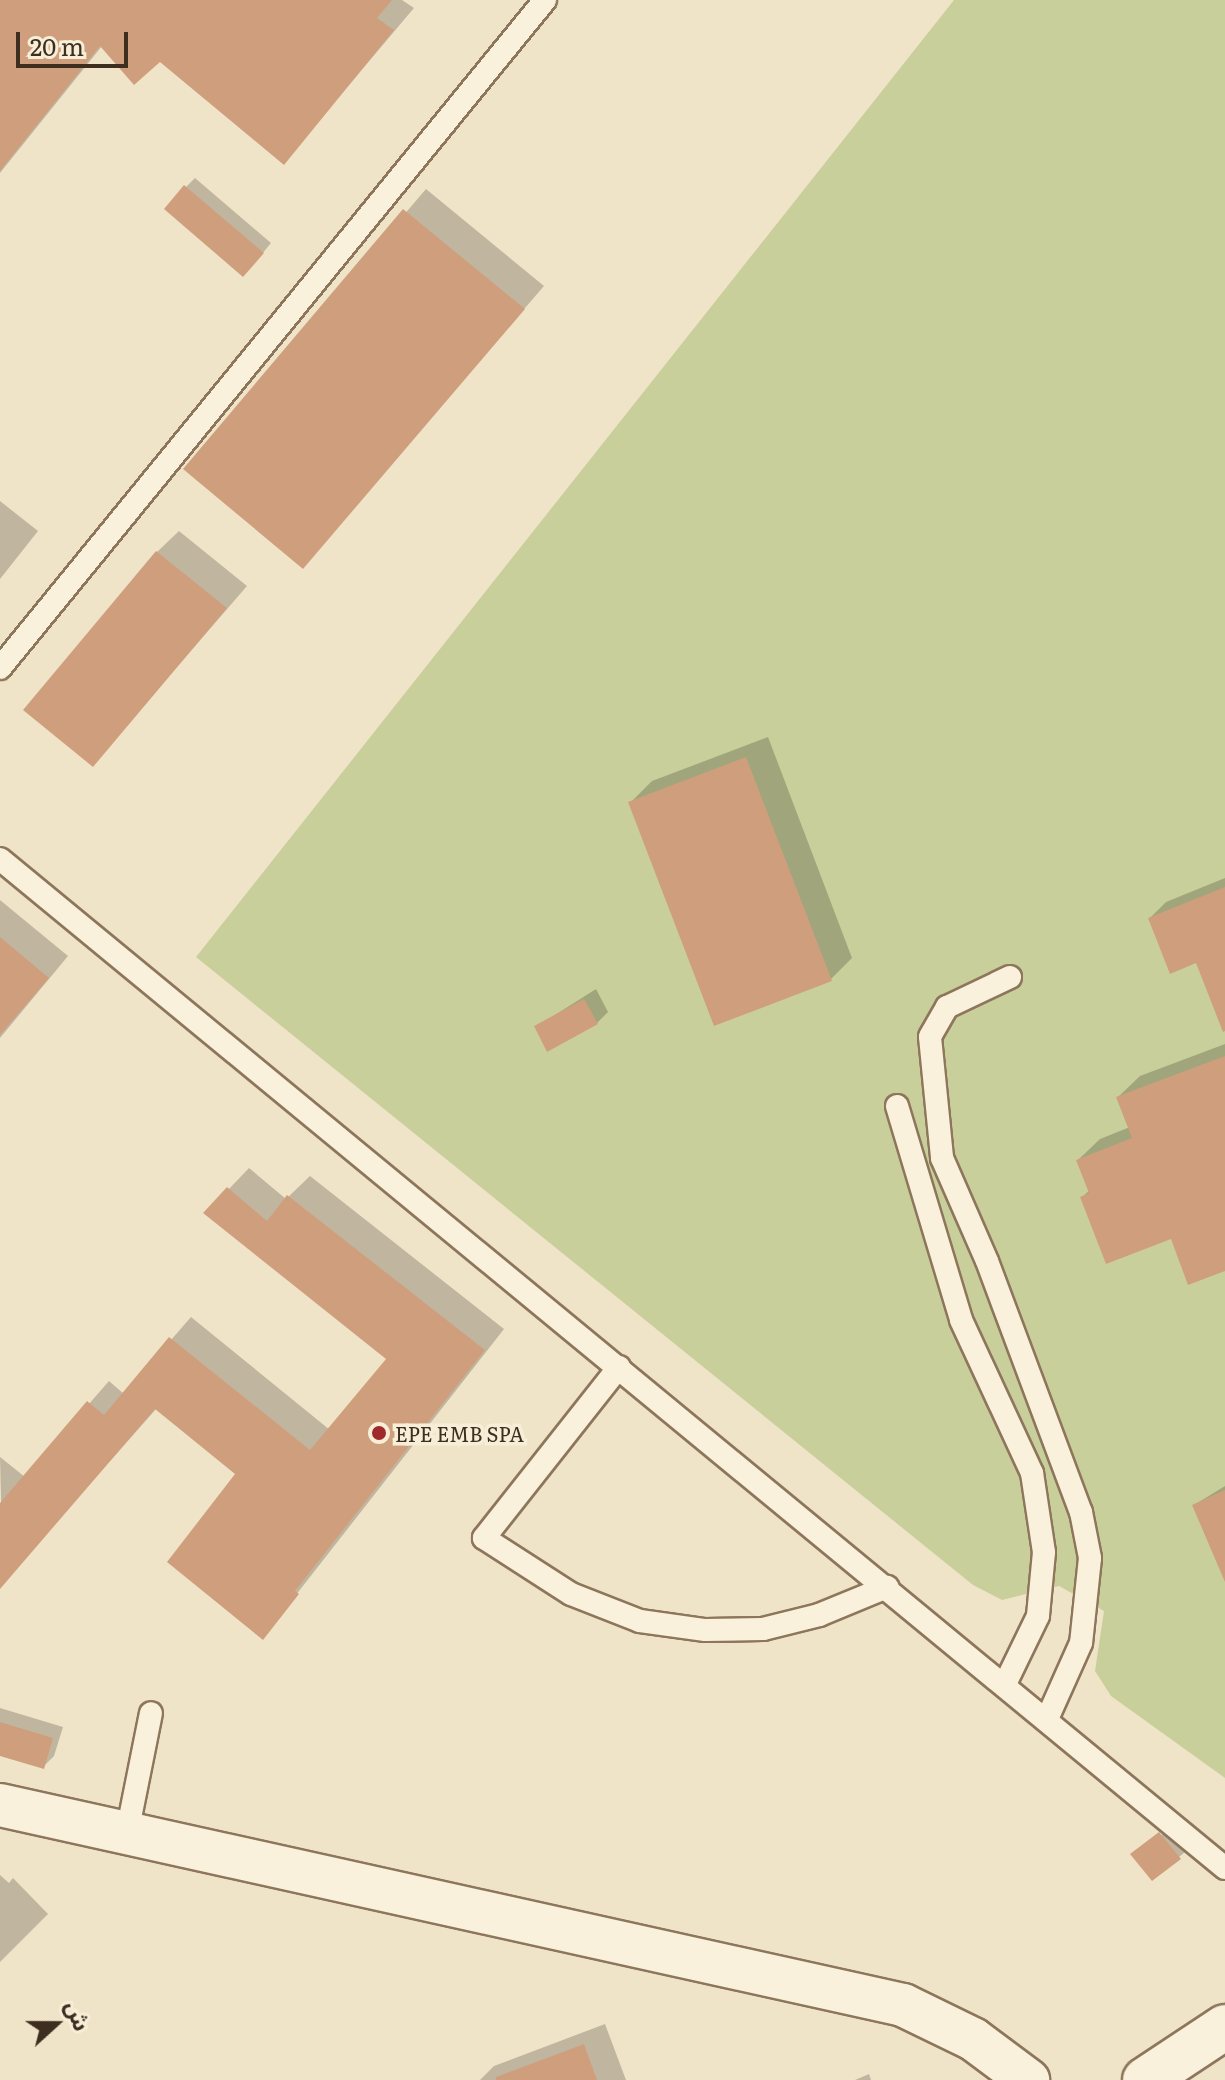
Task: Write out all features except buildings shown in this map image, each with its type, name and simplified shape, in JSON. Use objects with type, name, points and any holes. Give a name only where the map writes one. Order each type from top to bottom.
[{"type":"main road","points":[[1145,2080],[1225,2027]]},
{"type":"street","points":[[0,1805],[903,2005],[973,2039],[1028,2080]]},
{"type":"lane","points":[[0,668],[545,0]]},
{"type":"lane","points":[[0,859],[1225,1868]]},
{"type":"lane","points":[[1010,977],[947,1007],[930,1037],[942,1158],[987,1261],[1081,1512],[1090,1558],[1081,1643],[1047,1719]]},
{"type":"lane","points":[[897,1106],[961,1320],[1032,1473],[1044,1552],[1038,1616],[1005,1684]]},
{"type":"lane","points":[[619,1367],[484,1538],[571,1594],[640,1621],[705,1630],[763,1629],[819,1615],[887,1587]]},
{"type":"lane","points":[[127,1833],[151,1713]]},
{"type":"green space","points":[[954,0],[1225,0],[1225,1778],[1111,1696],[1095,1671],[1104,1611],[1059,1586],[1002,1600],[973,1585],[196,957]]},
{"type":"place","name":"EPE EMB SPA","points":[[379,1433]]}]
